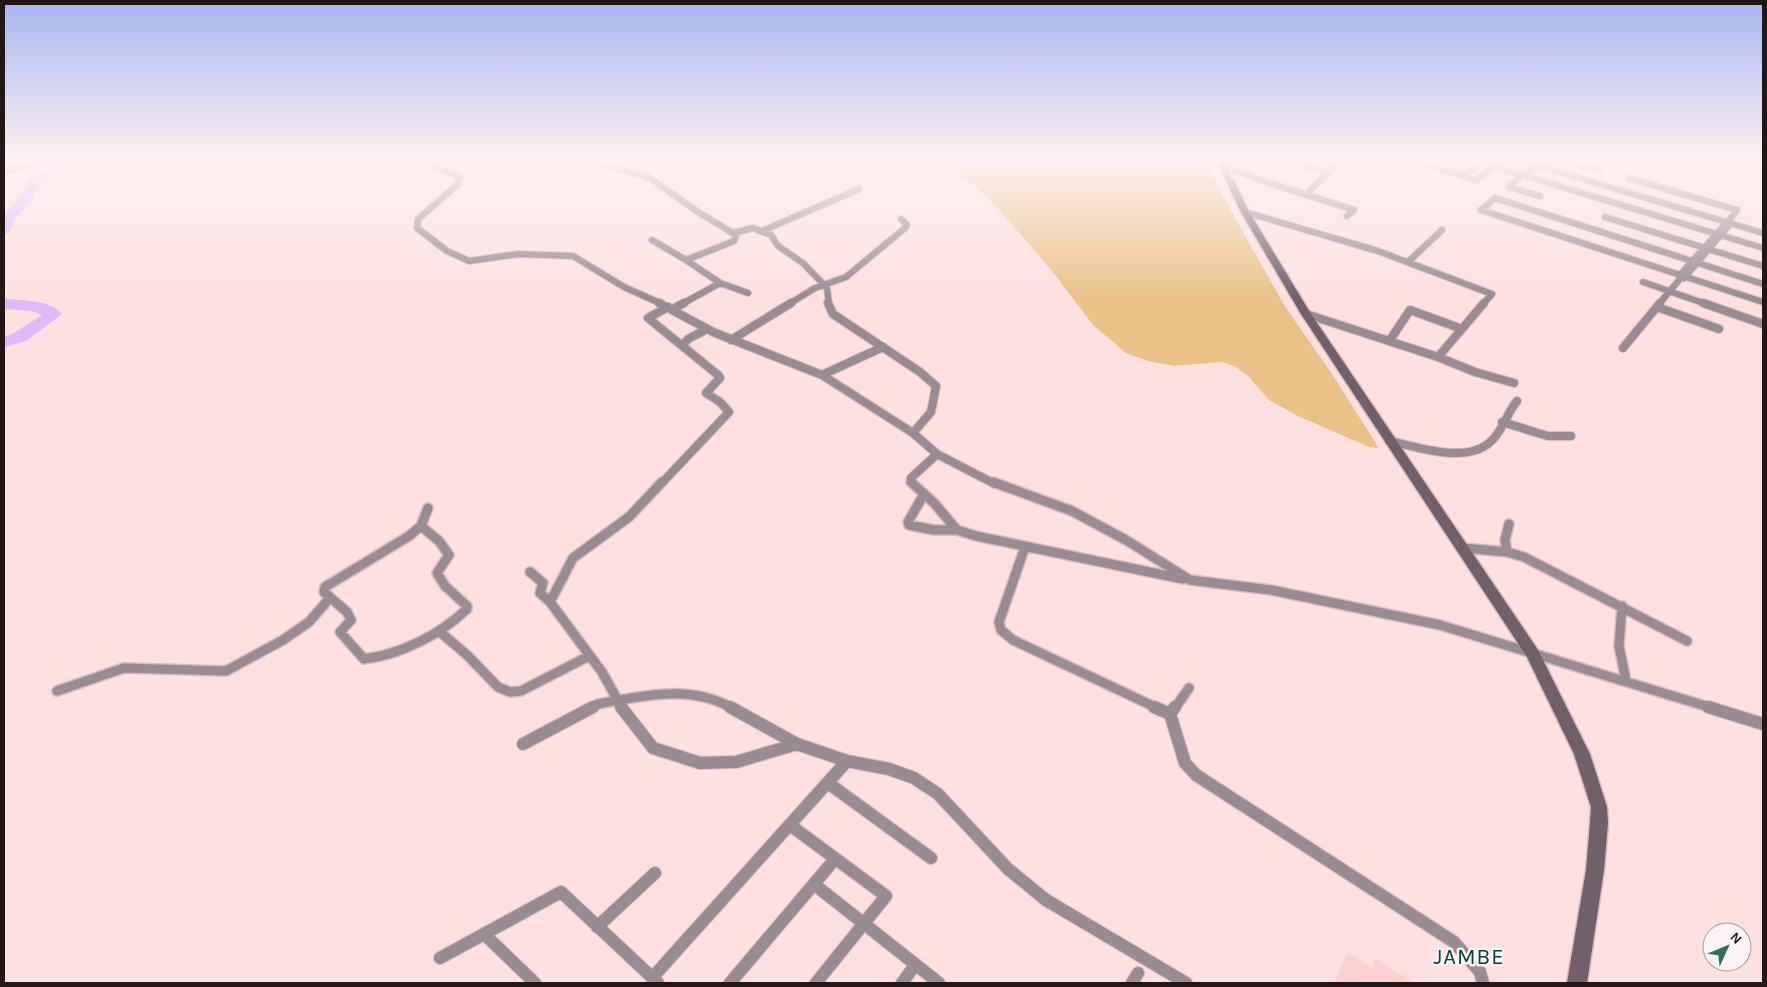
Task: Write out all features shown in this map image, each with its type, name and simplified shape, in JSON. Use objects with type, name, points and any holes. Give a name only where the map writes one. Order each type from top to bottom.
[{"type":"street","points":[[432,206],[418,219],[418,228],[447,251],[473,261],[512,254],[566,255],[624,287],[671,308],[707,329],[822,375],[913,433],[921,442],[937,454],[1004,488],[1072,511],[1126,540],[1190,580]]},
{"type":"street","points":[[690,206],[734,233],[747,229],[762,230],[819,206]]},
{"type":"street","points":[[1242,206],[1306,314],[1533,654],[1582,754],[1599,807],[1598,843],[1577,983]]},
{"type":"street","points":[[1341,206],[1354,210],[1346,216]]},
{"type":"street","points":[[1485,206],[1480,210],[1682,278],[1763,302]]},
{"type":"street","points":[[1520,206],[1763,284]]},
{"type":"street","points":[[1624,206],[1763,248]]},
{"type":"street","points":[[1675,206],[1763,233]]},
{"type":"street","points":[[1624,348],[1737,210],[1724,206]]},
{"type":"street","points":[[1245,212],[1275,219],[1408,262],[1492,294],[1438,357]]},
{"type":"street","points":[[1605,217],[1763,266]]},
{"type":"street","points":[[731,340],[815,288],[846,277],[906,226],[900,219]]},
{"type":"street","points":[[762,230],[771,236],[780,249],[803,263],[824,285],[829,292],[829,308],[833,314],[920,372],[936,386],[932,412],[913,433]]},
{"type":"street","points":[[1408,262],[1442,230]]},
{"type":"street","points":[[686,260],[734,241],[736,236],[734,233]]},
{"type":"street","points":[[652,240],[720,283],[748,293]]},
{"type":"street","points":[[1643,282],[1763,324]]},
{"type":"street","points":[[550,602],[573,558],[629,517],[729,412],[720,402],[706,393],[720,378],[718,375],[689,353],[684,345],[648,318],[720,283]]},
{"type":"street","points":[[1657,307],[1719,329]]},
{"type":"street","points":[[1390,340],[1410,310],[1462,329]]},
{"type":"street","points":[[1306,314],[1390,340],[1475,372],[1514,382]]},
{"type":"street","points":[[684,345],[688,339],[707,329]]},
{"type":"street","points":[[822,375],[884,347]]},
{"type":"street","points":[[1389,440],[1462,453],[1475,452],[1484,448],[1494,438],[1502,422],[1517,401]]},
{"type":"street","points":[[1502,422],[1548,436],[1571,436]]},
{"type":"street","points":[[937,454],[912,478],[911,482],[957,530]]},
{"type":"street","points":[[924,494],[908,525],[934,530],[957,530],[1025,547],[1190,580],[1271,590],[1440,625],[1626,680],[1763,724]]},
{"type":"street","points":[[421,526],[439,541],[449,555],[437,572],[438,577],[467,606],[464,612],[439,631],[375,660],[364,659],[340,632],[351,620],[350,616],[340,604],[333,603],[324,592],[328,583],[409,536],[421,526],[428,508]]},
{"type":"street","points":[[1507,552],[1505,540],[1509,524]]},
{"type":"street","points":[[1025,547],[999,622],[1001,630],[1013,640],[1170,714],[1185,763],[1196,775],[1454,942],[1480,972],[1483,983]]},
{"type":"street","points":[[1463,548],[1507,552],[1540,564],[1687,641]]},
{"type":"street","points":[[530,572],[543,584],[539,592],[550,602],[602,672],[616,700],[653,748],[700,763],[736,762],[797,744]]},
{"type":"street","points":[[56,691],[124,668],[226,671],[309,622],[329,599]]},
{"type":"street","points":[[1622,606],[1619,646],[1626,680]]},
{"type":"street","points":[[439,631],[467,655],[498,687],[510,692],[521,691],[589,656]]},
{"type":"street","points":[[1170,714],[1189,688]]},
{"type":"street","points":[[523,744],[598,704],[616,700],[663,692],[693,694],[720,701],[797,744],[847,761],[889,769],[914,778],[938,794],[1008,869],[1046,900],[1186,983]]},
{"type":"street","points":[[440,958],[561,892],[655,981],[847,761]]},
{"type":"street","points":[[828,783],[931,858]]},
{"type":"street","points":[[790,826],[886,896],[816,983]]},
{"type":"street","points":[[730,983],[836,860]]},
{"type":"street","points":[[597,927],[655,873]]},
{"type":"street","points":[[815,885],[939,983]]},
{"type":"street","points":[[485,935],[534,983]]},
{"type":"street","points":[[902,983],[915,965]]},
{"type":"shaded area","points":[[1228,206],[1284,305],[1330,371],[1379,448],[1369,447],[1298,416],[1269,400],[1249,377],[1236,367],[1222,362],[1174,366],[1148,361],[1126,353],[1093,325],[1052,271],[997,207]]},
{"type":"shaded area","points":[[1347,952],[1372,967],[1374,958],[1415,983],[1335,983]]},
{"type":"waterway","points":[[4,230],[9,217],[19,206]]},
{"type":"waterway","points":[[4,304],[35,306],[54,314],[20,337],[4,342]]},
{"type":"district","name":"JAMBE","points":[[1469,957]]}]
